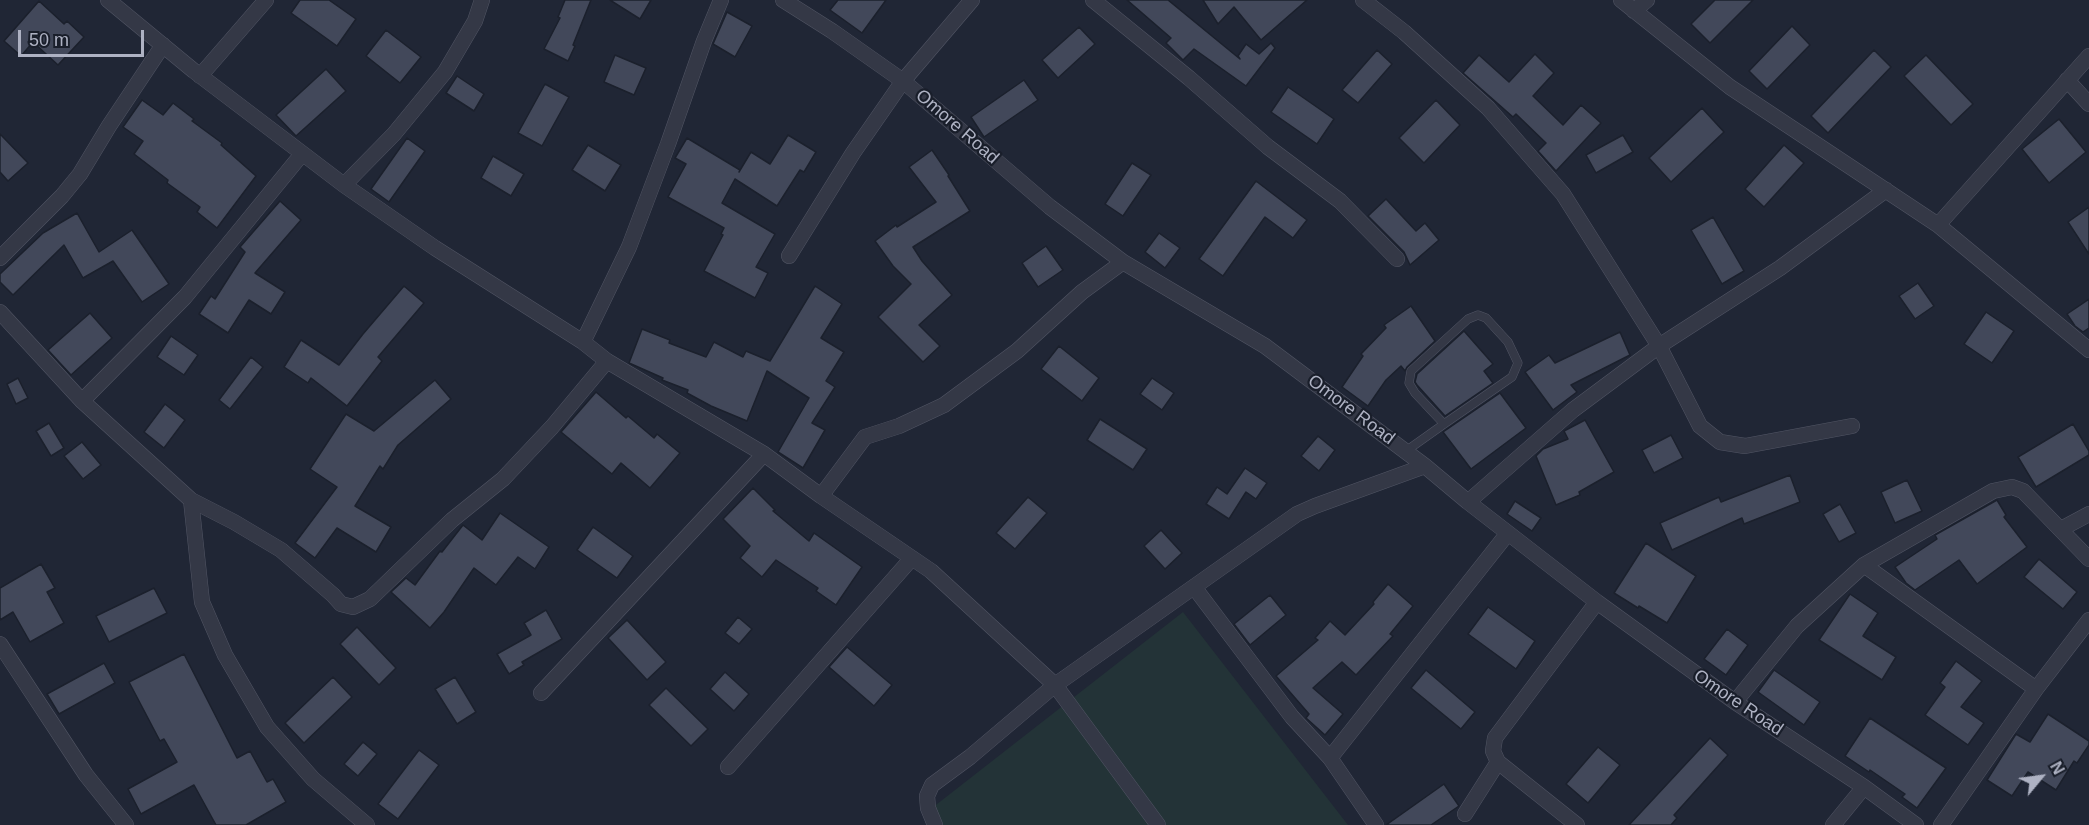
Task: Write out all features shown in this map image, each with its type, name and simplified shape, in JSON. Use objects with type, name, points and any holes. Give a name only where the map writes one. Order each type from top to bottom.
[{"type":"street","points":[[108,0],[200,76],[344,185],[435,248],[584,342],[607,360],[764,454],[931,571],[1055,685],[1158,825]]},
{"type":"street","points":[[200,76],[266,0]]},
{"type":"street","points":[[344,185],[394,134],[445,72],[475,21],[482,0]]},
{"type":"street","points":[[584,342],[629,247],[721,0]]},
{"type":"street","name":"Omore Road","points":[[783,0],[903,81],[1050,207],[1123,262],[1265,346],[1425,466],[1597,602],[1735,702],[1864,787],[1916,825]]},
{"type":"street","points":[[789,256],[853,153],[903,81],[972,0]]},
{"type":"street","points":[[1093,0],[1189,78],[1268,147],[1340,201],[1397,259]]},
{"type":"street","points":[[1363,0],[1404,32],[1488,108],[1563,194],[1659,346],[1700,426],[1719,441],[1745,446],[1852,426]]},
{"type":"street","points":[[1621,0],[1730,87],[1938,225],[2089,350]]},
{"type":"street","points":[[1634,11],[1647,0]]},
{"type":"street","points":[[0,258],[62,196],[80,174],[162,45]]},
{"type":"street","points":[[1938,225],[2089,56]]},
{"type":"street","points":[[2067,80],[2089,104]]},
{"type":"street","points":[[82,401],[185,297],[302,154]]},
{"type":"street","points":[[1468,502],[1573,410],[1659,346],[1780,268],[1886,190]]},
{"type":"street","points":[[821,496],[865,437],[899,426],[944,405],[1017,351],[1082,292],[1123,262]]},
{"type":"street","points":[[0,312],[82,401],[191,500],[281,550],[341,604],[353,607],[370,599],[452,520],[502,479],[552,428],[607,360]]},
{"type":"street","points":[[541,693],[764,454]]},
{"type":"street","points":[[935,825],[928,808],[927,796],[932,785],[970,757],[1055,685],[1297,514],[1425,466]]},
{"type":"street","points":[[1735,702],[1797,626],[1864,564],[1993,491],[2012,487],[2024,491],[2089,559]]},
{"type":"street","points":[[191,500],[202,602],[225,655],[267,728],[313,779],[367,825]]},
{"type":"street","points":[[2061,529],[2089,514]]},
{"type":"street","points":[[1330,758],[1508,533]]},
{"type":"street","points":[[728,767],[912,558]]},
{"type":"street","points":[[1864,564],[2036,689]]},
{"type":"street","points":[[1194,587],[1292,717],[1330,758],[1376,825]]},
{"type":"street","points":[[1577,825],[1498,762],[1493,751],[1495,738],[1597,602]]},
{"type":"street","points":[[1941,825],[2036,689],[2089,620]]},
{"type":"street","points":[[0,644],[86,775],[126,825]]},
{"type":"street","points":[[1465,814],[1498,762]]},
{"type":"street","points":[[1833,825],[1864,787]]},
{"type":"lane","points":[[1406,452],[1512,377],[1518,363],[1508,342],[1486,318],[1478,315],[1468,319],[1411,371],[1409,383],[1415,393],[1444,424]]},
{"type":"shaded area","points":[[1183,612],[1348,825],[936,825],[932,808]]},
{"type":"building","points":[[300,0],[329,0],[356,19],[337,46],[291,13]]},
{"type":"building","points":[[565,0],[591,0],[568,61],[544,49],[560,18],[558,17]]},
{"type":"building","points":[[610,0],[651,0],[640,19]]},
{"type":"building","points":[[838,0],[886,0],[862,33],[830,10]]},
{"type":"building","points":[[1127,0],[1168,0],[1240,59],[1238,56],[1246,44],[1259,54],[1271,43],[1275,48],[1246,86],[1194,49],[1183,60],[1166,43],[1171,38]]},
{"type":"building","points":[[1203,0],[1307,0],[1261,40],[1234,7],[1218,24]]},
{"type":"building","points":[[1715,0],[1753,0],[1710,43],[1691,24]]},
{"type":"building","points":[[39,1],[64,24],[67,21],[84,37],[58,65],[33,42],[21,56],[4,41]]},
{"type":"building","points":[[727,12],[752,26],[735,57],[713,44]]},
{"type":"building","points":[[1792,26],[1810,45],[1767,89],[1749,71]]},
{"type":"building","points":[[1079,27],[1095,44],[1058,78],[1042,60]]},
{"type":"building","points":[[386,30],[421,57],[400,83],[366,56]]},
{"type":"building","points":[[1377,50],[1392,64],[1358,103],[1342,90]]},
{"type":"building","points":[[1874,50],[1891,67],[1828,133],[1811,116]]},
{"type":"building","points":[[1535,54],[1554,73],[1533,96],[1563,125],[1581,105],[1601,123],[1556,171],[1538,151],[1546,143],[1516,114],[1513,117],[1463,73],[1479,55],[1509,82]]},
{"type":"building","points":[[615,55],[646,68],[634,95],[604,82]]},
{"type":"building","points":[[1926,55],[1973,104],[1951,125],[1904,76]]},
{"type":"building","points":[[326,69],[346,91],[296,136],[276,115]]},
{"type":"building","points":[[457,76],[484,94],[474,111],[446,93]]},
{"type":"building","points":[[1024,80],[1038,100],[984,137],[971,117]]},
{"type":"building","points":[[545,84],[569,97],[542,146],[518,133]]},
{"type":"building","points":[[1288,87],[1334,119],[1317,144],[1271,112]]},
{"type":"building","points":[[142,100],[163,115],[173,103],[194,119],[192,121],[222,143],[221,145],[256,176],[217,228],[197,212],[200,207],[167,183],[168,180],[134,154],[143,141],[123,127]]},
{"type":"building","points":[[1436,100],[1460,125],[1424,163],[1399,138]]},
{"type":"building","points":[[1702,108],[1724,132],[1671,182],[1649,158]]},
{"type":"building","points":[[2059,119],[2086,152],[2049,183],[2022,149]]},
{"type":"building","points":[[0,134],[28,163],[8,181],[0,172]]},
{"type":"building","points":[[788,135],[816,152],[804,172],[800,170],[777,206],[735,179],[722,203],[775,234],[756,267],[768,273],[755,298],[704,271],[723,235],[721,234],[724,228],[668,197],[686,164],[675,158],[687,138],[740,170],[739,172],[751,152],[770,164]]},
{"type":"building","points":[[1623,135],[1633,152],[1596,173],[1586,155]]},
{"type":"building","points":[[407,138],[425,151],[389,202],[371,189]]},
{"type":"building","points":[[588,145],[621,165],[605,191],[572,170]]},
{"type":"building","points":[[1784,145],[1804,163],[1764,207],[1745,189]]},
{"type":"building","points":[[932,150],[970,211],[913,247],[922,261],[952,295],[919,325],[940,346],[923,362],[878,317],[911,284],[893,266],[875,241],[896,225],[897,227],[936,202],[909,167]]},
{"type":"building","points":[[493,156],[524,174],[511,196],[481,178]]},
{"type":"building","points":[[1132,163],[1151,175],[1123,216],[1105,204]]},
{"type":"building","points":[[1256,181],[1307,220],[1293,238],[1265,217],[1223,276],[1199,259]]},
{"type":"building","points":[[1386,199],[1416,231],[1425,223],[1439,240],[1410,265],[1404,252],[1368,216]]},
{"type":"building","points":[[280,201],[301,220],[255,273],[285,292],[271,314],[249,300],[228,333],[199,314],[211,296],[215,299],[245,252],[240,247]]},
{"type":"building","points":[[2089,207],[2089,254],[2068,222]]},
{"type":"building","points":[[77,213],[99,252],[132,230],[169,284],[142,302],[113,261],[83,278],[64,245],[13,295],[0,282],[0,274],[43,233]]},
{"type":"building","points":[[1713,217],[1744,271],[1722,284],[1691,230]]},
{"type":"building","points":[[1159,233],[1180,248],[1165,268],[1145,252]]},
{"type":"building","points":[[1046,246],[1063,270],[1038,287],[1022,263]]},
{"type":"building","points":[[1918,283],[1934,306],[1915,319],[1899,296]]},
{"type":"building","points":[[404,286],[424,303],[378,357],[382,361],[347,406],[311,378],[308,383],[284,367],[301,340],[339,365]]},
{"type":"building","points":[[815,286],[842,304],[821,338],[844,352],[826,381],[835,387],[812,423],[825,430],[803,468],[778,452],[809,398],[767,371],[747,421],[711,406],[687,393],[688,390],[629,363],[642,329],[670,340],[669,343],[706,357],[714,342],[743,357],[746,351],[770,361]]},
{"type":"building","points":[[2089,299],[2089,328],[2083,332],[2075,326],[2067,314]]},
{"type":"building","points":[[1411,306],[1435,341],[1405,371],[1401,366],[1386,380],[1368,406],[1342,387],[1363,356],[1361,354],[1386,328],[1384,325]]},
{"type":"building","points":[[1986,312],[2014,331],[1992,363],[1964,344]]},
{"type":"building","points":[[90,313],[112,338],[71,375],[48,350]]},
{"type":"building","points":[[1464,331],[1493,364],[1484,371],[1493,383],[1445,416],[1415,382],[1417,374]]},
{"type":"building","points":[[1620,332],[1630,355],[1571,385],[1577,392],[1553,410],[1525,372],[1549,355],[1555,363]]},
{"type":"building","points":[[171,336],[198,355],[184,375],[157,357]]},
{"type":"building","points":[[1059,346],[1099,378],[1082,401],[1041,369]]},
{"type":"building","points":[[251,357],[263,367],[230,409],[219,400]]},
{"type":"building","points":[[18,378],[28,398],[16,404],[7,384]]},
{"type":"building","points":[[1152,378],[1174,393],[1162,410],[1140,394]]},
{"type":"building","points":[[435,380],[451,399],[398,445],[383,469],[380,466],[355,506],[391,527],[376,552],[337,528],[315,558],[295,543],[337,487],[310,469],[346,414],[374,431]]},
{"type":"building","points":[[596,392],[626,418],[628,416],[654,438],[657,434],[680,453],[650,488],[621,463],[612,474],[561,432]]},
{"type":"building","points":[[1500,393],[1526,428],[1471,469],[1443,432]]},
{"type":"building","points":[[165,404],[185,420],[164,448],[144,432]]},
{"type":"building","points":[[1100,419],[1147,449],[1133,470],[1087,440]]},
{"type":"building","points":[[1585,420],[1614,472],[1579,492],[1580,495],[1556,505],[1536,456],[1543,449],[1568,439],[1564,431]]},
{"type":"building","points":[[49,423],[64,448],[51,456],[36,431]]},
{"type":"building","points":[[2073,424],[2089,451],[2089,455],[2036,487],[2018,457]]},
{"type":"building","points":[[1671,435],[1683,458],[1654,473],[1642,450]]},
{"type":"building","points":[[1318,436],[1335,450],[1319,471],[1301,456]]},
{"type":"building","points":[[82,442],[101,465],[83,479],[64,456]]},
{"type":"building","points":[[1245,468],[1267,483],[1256,499],[1246,492],[1229,519],[1206,504],[1217,487],[1227,494]]},
{"type":"building","points":[[1790,475],[1800,502],[1744,524],[1742,518],[1672,550],[1660,523],[1719,497],[1721,502]]},
{"type":"building","points":[[1907,480],[1922,511],[1895,523],[1881,492]]},
{"type":"building","points":[[753,488],[775,510],[773,511],[809,541],[814,533],[862,567],[836,605],[816,591],[818,588],[776,560],[762,577],[740,558],[750,546],[723,519]]},
{"type":"building","points":[[1028,497],[1047,513],[1015,549],[996,533]]},
{"type":"building","points":[[1997,500],[2006,515],[2004,517],[2027,547],[1977,584],[1959,560],[1915,590],[1906,583],[1895,567],[1937,539],[1935,535]]},
{"type":"building","points":[[1515,501],[1541,518],[1532,531],[1507,514]]},
{"type":"building","points":[[1840,504],[1856,533],[1839,542],[1823,514]]},
{"type":"building","points":[[500,513],[549,547],[535,569],[518,557],[496,585],[474,568],[444,612],[430,628],[391,592],[406,578],[415,585],[463,525],[482,540]]},
{"type":"building","points":[[593,527],[633,556],[617,578],[577,550]]},
{"type":"building","points":[[1161,530],[1182,553],[1165,569],[1144,546]]},
{"type":"building","points":[[1646,543],[1696,576],[1667,623],[1614,593]]},
{"type":"building","points":[[2039,559],[2077,592],[2063,609],[2024,577]]},
{"type":"building","points":[[41,564],[55,588],[47,592],[64,623],[30,642],[13,612],[0,620],[0,588]]},
{"type":"building","points":[[1388,584],[1413,606],[1390,634],[1393,636],[1356,675],[1342,662],[1313,688],[1343,714],[1325,735],[1306,718],[1309,714],[1276,676],[1318,640],[1315,638],[1330,621],[1345,635],[1374,604],[1373,602]]},
{"type":"building","points":[[154,588],[167,613],[109,642],[96,616]]},
{"type":"building","points":[[1850,594],[1878,613],[1863,636],[1896,657],[1882,680],[1819,640]]},
{"type":"building","points":[[1270,595],[1286,615],[1250,645],[1234,624]]},
{"type":"building","points":[[1488,607],[1535,641],[1516,669],[1468,634]]},
{"type":"building","points":[[546,610],[562,639],[522,662],[524,665],[509,674],[497,654],[531,635],[524,623]]},
{"type":"building","points":[[738,617],[752,629],[739,644],[725,633]]},
{"type":"building","points":[[627,620],[666,662],[647,680],[608,638]]},
{"type":"building","points":[[357,627],[396,668],[379,685],[340,644]]},
{"type":"building","points":[[1727,629],[1748,645],[1726,675],[1704,659]]},
{"type":"building","points":[[847,647],[892,685],[874,706],[829,667]]},
{"type":"building","points":[[184,654],[237,758],[250,751],[267,782],[273,779],[286,802],[246,825],[216,825],[194,785],[141,814],[128,789],[177,762],[164,739],[160,741],[129,682]]},
{"type":"building","points":[[1956,661],[1982,681],[1961,707],[1984,723],[1968,745],[1925,715],[1945,687],[1940,683]]},
{"type":"building","points":[[104,663],[115,683],[59,714],[47,694]]},
{"type":"building","points":[[1426,670],[1475,712],[1461,729],[1411,688]]},
{"type":"building","points":[[1774,670],[1820,702],[1804,725],[1758,692]]},
{"type":"building","points":[[725,672],[749,694],[734,711],[710,689]]},
{"type":"building","points":[[333,677],[352,697],[304,743],[285,723]]},
{"type":"building","points":[[455,677],[476,712],[457,724],[435,689]]},
{"type":"building","points":[[666,688],[708,729],[691,746],[649,705]]},
{"type":"building","points":[[2048,714],[2089,741],[2089,745],[2077,763],[2074,761],[2056,790],[2028,772],[2012,796],[1987,780],[2016,734],[2030,742]]},
{"type":"building","points":[[1870,718],[1946,768],[1917,808],[1902,797],[1905,794],[1845,756]]},
{"type":"building","points":[[1710,738],[1728,755],[1674,815],[1677,818],[1671,825],[1629,825]]},
{"type":"building","points":[[363,742],[377,754],[358,776],[344,764]]},
{"type":"building","points":[[1598,747],[1620,765],[1588,803],[1566,784]]},
{"type":"building","points":[[419,750],[439,765],[398,819],[378,804]]},
{"type":"building","points":[[1444,784],[1459,806],[1431,825],[1386,825]]}]
